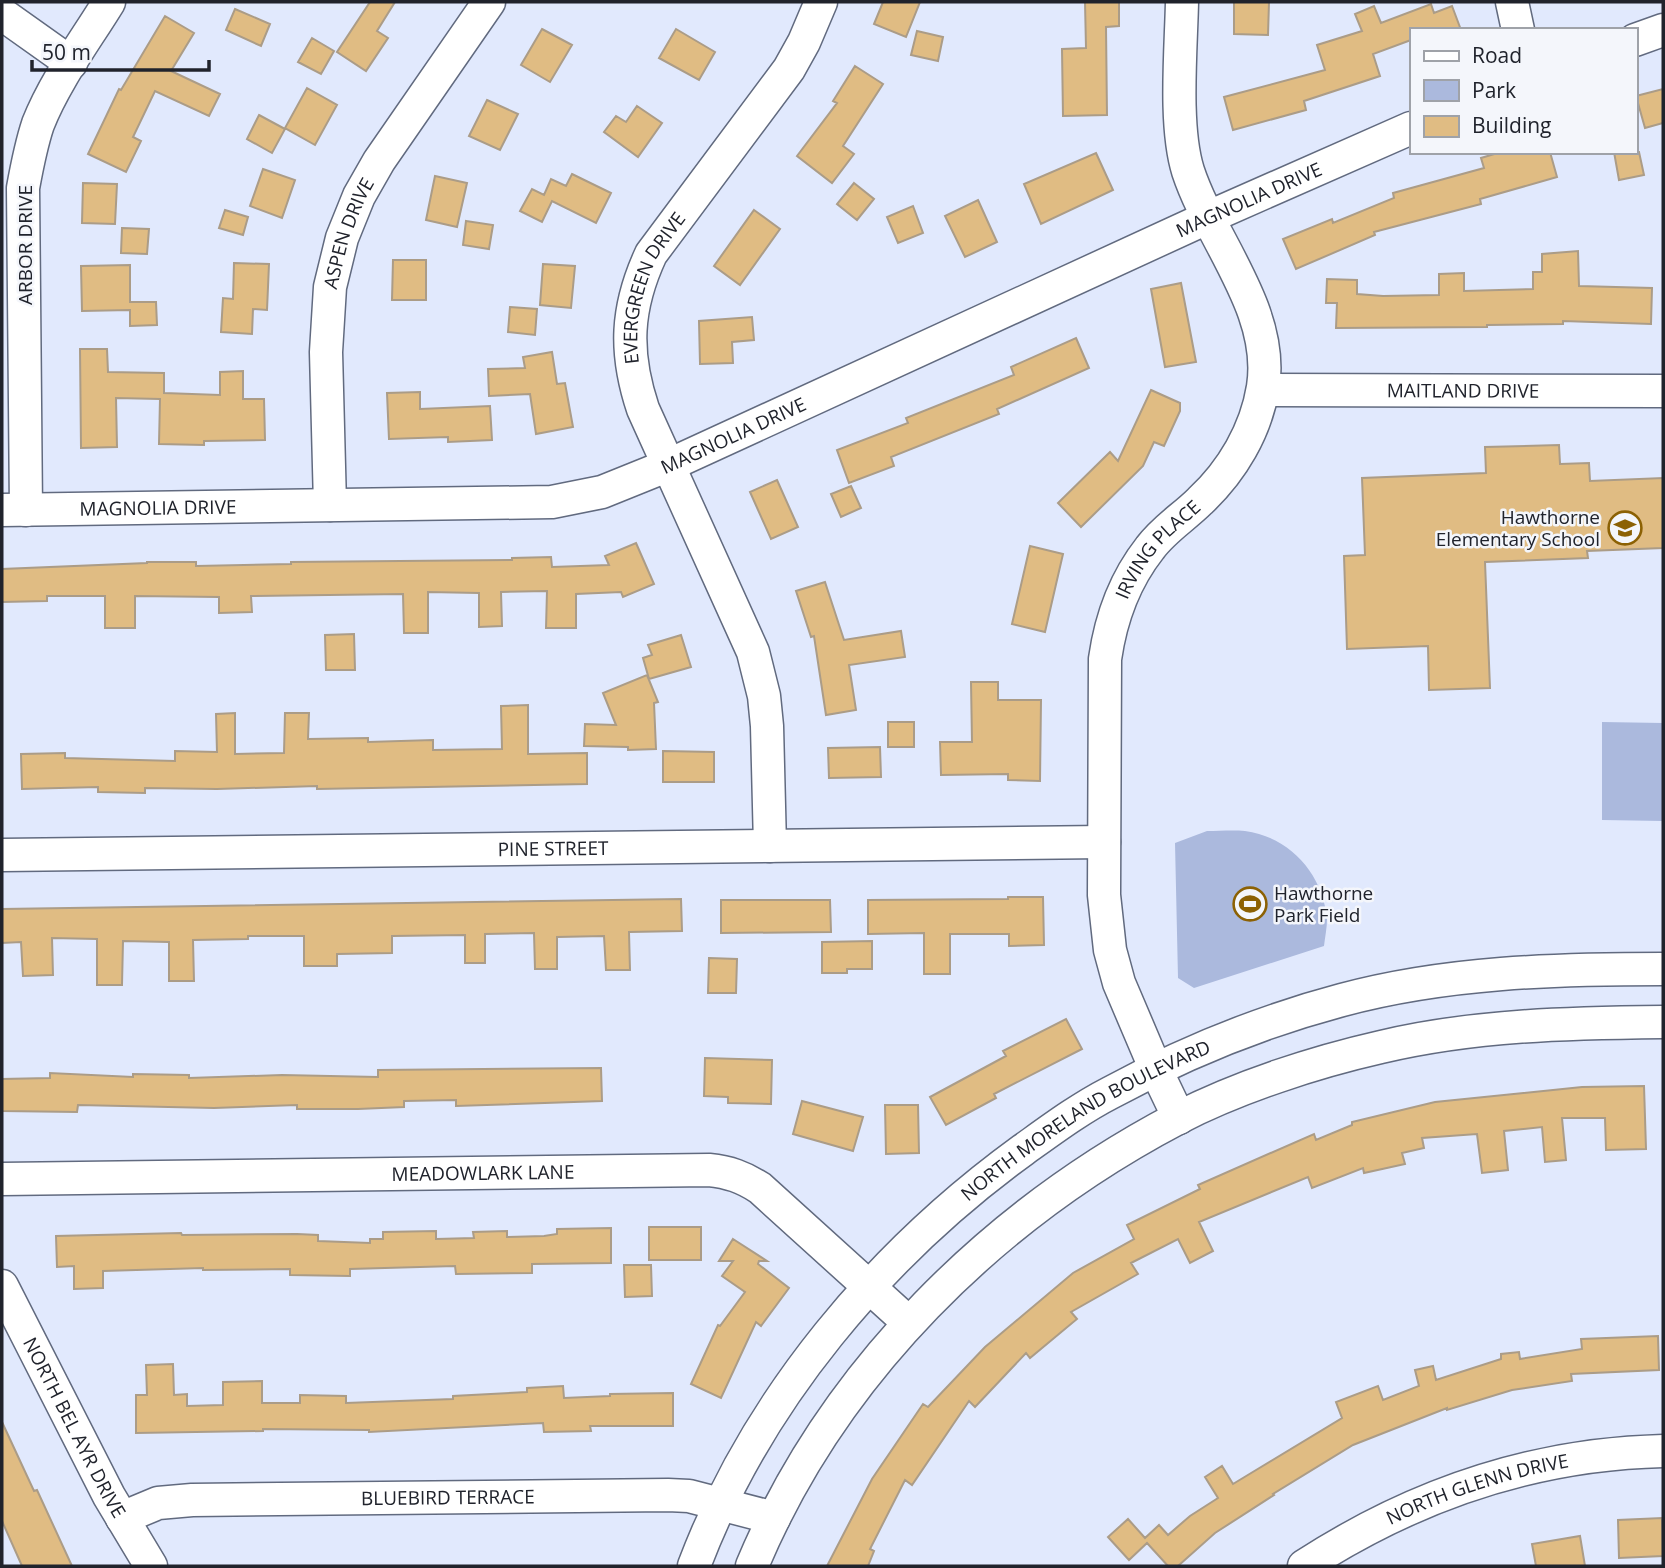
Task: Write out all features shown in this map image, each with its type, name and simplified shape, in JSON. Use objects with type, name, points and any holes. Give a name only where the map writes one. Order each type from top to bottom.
[{"type":"street","name":"ARBOR DRIVE","points":[[14,510],[23,188],[29,154],[39,123],[71,63],[109,2]]},
{"type":"street","name":"ASPEN DRIVE","points":[[330,505],[326,352],[330,287],[342,238],[359,196],[379,161],[489,2]]},
{"type":"street","name":"EVERGREEN DRIVE","points":[[770,846],[768,726],[753,652],[643,408],[631,367],[629,335],[631,314],[642,273],[651,254],[789,69],[821,2]]},
{"type":"street","name":"IRVING PLACE","points":[[1180,1118],[1156,1070],[1119,983],[1110,950],[1104,895],[1105,659],[1119,598],[1133,570],[1167,529],[1201,501],[1232,466],[1248,439],[1263,390],[1266,362],[1262,336],[1251,306],[1188,170],[1181,133],[1182,2]]},
{"type":"street","points":[[1512,2],[1518,28]]},
{"type":"street","points":[[2,14],[71,63]]},
{"type":"street","points":[[1637,39],[1663,30]]},
{"type":"street","name":"MAGNOLIA DRIVE","points":[[14,510],[552,502],[602,492],[669,465],[1209,217],[1410,128]]},
{"type":"street","name":"MAITLAND DRIVE","points":[[1263,390],[1663,391]]},
{"type":"street","name":"PINE STREET","points":[[2,855],[1104,842]]},
{"type":"street","name":"NORTH MORELAND BOULEVARD","points":[[694,1566],[721,1503],[750,1450],[784,1396],[869,1285],[939,1217],[1003,1165],[1099,1100],[1156,1070],[1268,1024],[1342,1000],[1418,984],[1545,971],[1663,969]]},
{"type":"street","points":[[752,1566],[774,1518],[823,1435],[878,1357],[962,1270],[1020,1220],[1127,1147],[1180,1118],[1293,1072],[1394,1045],[1490,1029],[1560,1024],[1663,1022]]},
{"type":"street","name":"MEADOWLARK LANE","points":[[2,1178],[709,1170],[729,1172],[760,1188],[909,1323]]},
{"type":"street","name":"NORTH BEL AYR DRIVE","points":[[2,1286],[122,1518],[151,1566]]},
{"type":"street","name":"NORTH GLENN DRIVE","points":[[1304,1566],[1351,1536],[1457,1489],[1548,1464],[1633,1451],[1663,1451]]},
{"type":"street","name":"BLUEBIRD TERRACE","points":[[122,1518],[158,1503],[192,1500],[668,1495],[689,1496],[774,1518]]},
{"type":"green space","points":[[1602,722],[1663,723],[1663,821],[1602,820]]},
{"type":"green space","name":"Hawthorne Park Field","points":[[1207,831],[1245,831],[1261,835],[1276,841],[1301,860],[1319,887],[1324,903],[1327,919],[1324,946],[1194,988],[1178,978],[1175,843]]},
{"type":"building","points":[[370,2],[395,2],[377,31],[388,38],[366,71],[337,52]]},
{"type":"building","points":[[883,2],[920,2],[906,37],[874,24]]},
{"type":"building","points":[[1085,2],[1119,2],[1119,26],[1106,27],[1107,115],[1063,116],[1062,49],[1086,48]]},
{"type":"building","points":[[1234,2],[1269,2],[1268,35],[1234,34]]},
{"type":"building","points":[[1431,4],[1434,13],[1452,6],[1460,28],[1410,28],[1410,40],[1373,54],[1380,76],[1304,101],[1306,110],[1233,130],[1224,97],[1325,70],[1317,45],[1362,31],[1355,14],[1374,6],[1381,23]]},
{"type":"building","points":[[235,9],[270,24],[261,46],[226,30]]},
{"type":"building","points":[[165,16],[194,33],[171,71],[220,94],[209,116],[155,91],[133,137],[141,141],[126,172],[88,154],[119,89],[121,90]]},
{"type":"building","points":[[542,29],[572,45],[550,82],[521,65]]},
{"type":"building","points":[[676,29],[715,52],[699,80],[659,58]]},
{"type":"building","points":[[917,31],[943,37],[938,61],[911,55]]},
{"type":"building","points":[[312,38],[334,51],[321,74],[298,62]]},
{"type":"building","points":[[855,66],[883,84],[843,146],[854,154],[832,183],[797,156],[837,103],[833,101]]},
{"type":"building","points":[[307,88],[337,105],[315,145],[285,128]]},
{"type":"building","points":[[1663,89],[1663,123],[1645,128],[1637,96]]},
{"type":"building","points":[[487,100],[518,114],[500,150],[469,136]]},
{"type":"building","points":[[637,106],[662,123],[638,157],[604,132],[616,116],[626,122]]},
{"type":"building","points":[[259,115],[285,129],[272,153],[247,139]]},
{"type":"building","points":[[1639,152],[1644,175],[1619,180],[1614,154]]},
{"type":"building","points":[[1096,153],[1113,190],[1041,224],[1024,184]]},
{"type":"building","points":[[1494,154],[1551,154],[1557,177],[1480,199],[1481,204],[1374,232],[1375,235],[1296,269],[1283,239],[1332,219],[1333,223],[1394,198],[1393,193],[1484,168],[1481,158]]},
{"type":"building","points":[[263,169],[295,180],[282,218],[250,206]]},
{"type":"building","points":[[572,174],[611,193],[596,223],[552,201],[542,222],[520,211],[532,189],[544,195],[551,179],[566,186]]},
{"type":"building","points":[[435,176],[467,183],[457,227],[426,220]]},
{"type":"building","points":[[83,183],[117,184],[115,224],[82,223]]},
{"type":"building","points":[[854,183],[874,199],[857,220],[837,204]]},
{"type":"building","points":[[978,200],[997,242],[965,257],[945,216]]},
{"type":"building","points":[[913,206],[923,233],[898,243],[887,217]]},
{"type":"building","points":[[225,210],[248,217],[243,235],[219,228]]},
{"type":"building","points":[[754,210],[780,229],[740,285],[714,266]]},
{"type":"building","points":[[466,221],[493,225],[489,249],[463,245]]},
{"type":"building","points":[[122,228],[149,229],[147,254],[121,253]]},
{"type":"building","points":[[1578,251],[1579,286],[1652,288],[1651,324],[1563,321],[1563,324],[1487,327],[1336,328],[1337,303],[1326,303],[1327,279],[1357,280],[1357,294],[1383,296],[1439,295],[1439,274],[1464,273],[1464,291],[1533,289],[1533,272],[1542,272],[1542,254]]},
{"type":"building","points":[[393,260],[426,260],[426,300],[392,300]]},
{"type":"building","points":[[234,263],[269,264],[267,310],[253,309],[252,334],[221,332],[223,298],[233,299]]},
{"type":"building","points":[[543,264],[575,266],[571,308],[540,305]]},
{"type":"building","points":[[130,265],[130,302],[156,302],[157,325],[130,326],[130,310],[82,311],[81,266]]},
{"type":"building","points":[[1181,283],[1196,362],[1165,367],[1151,289]]},
{"type":"building","points":[[510,307],[537,309],[535,335],[508,332]]},
{"type":"building","points":[[752,317],[754,340],[732,342],[733,363],[700,364],[699,321]]},
{"type":"building","points":[[1076,338],[1089,368],[997,409],[999,414],[891,457],[894,466],[849,483],[837,450],[908,423],[906,418],[1014,375],[1011,367]]},
{"type":"building","points":[[80,349],[107,349],[108,372],[164,373],[164,393],[220,395],[220,372],[243,371],[243,399],[264,399],[265,440],[204,441],[204,445],[159,444],[160,399],[116,398],[117,447],[81,448]]},
{"type":"building","points":[[552,352],[557,384],[565,383],[573,427],[536,434],[530,394],[489,396],[488,369],[525,368],[523,357]]},
{"type":"building","points":[[1151,390],[1180,403],[1180,411],[1164,446],[1154,442],[1143,466],[1081,527],[1058,503],[1110,452],[1118,461]]},
{"type":"building","points":[[420,392],[420,409],[490,406],[492,440],[448,442],[448,437],[389,439],[387,393]]},
{"type":"building","points":[[1559,445],[1560,464],[1589,463],[1590,481],[1663,478],[1663,548],[1587,551],[1588,558],[1485,562],[1490,688],[1429,690],[1428,646],[1347,649],[1344,556],[1365,555],[1362,478],[1486,473],[1485,447]]},
{"type":"building","points":[[777,480],[798,527],[771,539],[750,492]]},
{"type":"building","points":[[851,486],[861,508],[841,517],[831,494]]},
{"type":"building","points":[[636,543],[654,584],[623,597],[621,592],[576,594],[576,628],[546,628],[547,591],[501,592],[502,626],[479,627],[479,593],[428,592],[428,633],[404,633],[403,594],[251,596],[252,612],[219,613],[219,597],[135,596],[135,628],[105,628],[105,596],[47,596],[47,601],[2,602],[2,569],[147,562],[196,562],[196,566],[551,557],[552,567],[609,565],[605,556]]},
{"type":"building","points":[[1030,546],[1063,554],[1045,632],[1012,624]]},
{"type":"building","points":[[825,582],[844,640],[901,631],[905,657],[849,665],[856,710],[826,715],[814,636],[811,637],[796,591]]},
{"type":"building","points":[[354,634],[355,670],[326,670],[325,635]]},
{"type":"building","points":[[681,635],[691,667],[649,679],[643,658],[652,655],[648,645]]},
{"type":"building","points":[[647,675],[658,702],[654,703],[656,749],[628,750],[628,747],[584,746],[585,724],[616,725],[603,693]]},
{"type":"building","points":[[971,682],[998,682],[998,700],[1041,700],[1040,781],[1008,780],[1008,774],[941,775],[940,742],[972,742]]},
{"type":"building","points":[[528,705],[528,754],[587,753],[587,784],[317,789],[317,786],[145,788],[145,793],[98,792],[98,787],[22,789],[21,754],[65,753],[65,758],[175,761],[175,751],[217,752],[216,714],[235,713],[235,754],[284,753],[285,713],[309,713],[308,739],[368,738],[368,742],[433,740],[433,750],[502,749],[501,706]]},
{"type":"building","points":[[888,722],[914,722],[914,747],[888,747]]},
{"type":"building","points":[[880,747],[881,777],[829,778],[828,748]]},
{"type":"building","points":[[663,751],[714,752],[714,782],[663,782]]},
{"type":"building","points":[[1043,897],[1044,945],[1009,946],[1009,934],[950,934],[950,974],[924,974],[924,933],[868,934],[868,900]]},
{"type":"building","points":[[681,899],[682,931],[629,932],[630,970],[606,970],[604,936],[557,937],[557,969],[535,969],[534,933],[485,934],[485,963],[465,963],[465,935],[392,936],[392,953],[337,954],[337,966],[304,966],[304,936],[248,936],[248,939],[193,940],[194,981],[169,981],[169,942],[123,941],[122,985],[97,985],[97,939],[52,938],[53,975],[23,976],[21,942],[2,943],[2,909]]},
{"type":"building","points":[[721,900],[830,900],[831,932],[721,933]]},
{"type":"building","points":[[872,941],[872,969],[822,973],[822,942]]},
{"type":"building","points":[[709,958],[737,959],[736,993],[708,993]]},
{"type":"building","points":[[1066,1019],[1082,1049],[994,1094],[996,1098],[946,1125],[930,1097],[1006,1056],[1003,1051]]},
{"type":"building","points":[[705,1058],[772,1060],[771,1104],[728,1103],[728,1097],[704,1096]]},
{"type":"building","points":[[601,1068],[602,1101],[456,1106],[456,1100],[404,1101],[404,1107],[358,1109],[297,1109],[297,1105],[214,1108],[78,1105],[77,1112],[2,1111],[2,1079],[50,1078],[50,1073],[133,1077],[133,1074],[189,1075],[189,1078],[282,1075],[378,1077],[378,1070]]},
{"type":"building","points":[[1644,1086],[1646,1149],[1606,1150],[1605,1118],[1562,1118],[1566,1160],[1545,1162],[1542,1127],[1504,1131],[1508,1170],[1482,1173],[1477,1134],[1422,1138],[1424,1148],[1402,1153],[1405,1164],[1364,1173],[1363,1168],[1312,1188],[1308,1177],[1199,1222],[1213,1251],[1190,1263],[1178,1239],[1131,1263],[1138,1274],[1071,1312],[1077,1319],[1030,1358],[1026,1353],[975,1407],[969,1401],[912,1485],[905,1480],[870,1549],[874,1551],[868,1566],[827,1566],[872,1479],[923,1404],[928,1407],[985,1347],[1073,1273],[1134,1239],[1127,1225],[1200,1189],[1198,1185],[1314,1134],[1316,1140],[1352,1125],[1352,1122],[1435,1102],[1582,1087]]},
{"type":"building","points":[[802,1101],[863,1117],[853,1151],[793,1134]]},
{"type":"building","points":[[885,1105],[918,1105],[919,1153],[886,1154]]},
{"type":"building","points":[[649,1227],[701,1227],[701,1260],[649,1260]]},
{"type":"building","points":[[611,1228],[611,1263],[532,1264],[532,1273],[456,1274],[455,1266],[350,1269],[350,1276],[290,1275],[290,1269],[103,1271],[103,1288],[74,1289],[74,1266],[57,1267],[56,1236],[297,1234],[318,1235],[318,1241],[370,1243],[370,1239],[383,1239],[383,1232],[436,1231],[436,1239],[474,1238],[473,1232],[507,1231],[507,1237],[544,1236],[557,1234],[557,1229]]},
{"type":"building","points":[[733,1239],[767,1261],[759,1261],[758,1264],[789,1288],[761,1326],[756,1322],[721,1398],[691,1384],[718,1325],[720,1326],[745,1292],[722,1276],[733,1261],[719,1261]]},
{"type":"building","points":[[624,1265],[651,1265],[652,1296],[625,1297]]},
{"type":"building","points":[[1658,1336],[1659,1370],[1571,1374],[1572,1381],[1512,1390],[1447,1408],[1353,1445],[1215,1533],[1178,1566],[1168,1566],[1147,1543],[1129,1560],[1108,1537],[1128,1519],[1145,1538],[1159,1525],[1168,1535],[1190,1516],[1218,1498],[1205,1477],[1222,1466],[1233,1484],[1342,1418],[1336,1402],[1378,1386],[1383,1400],[1419,1386],[1415,1370],[1433,1366],[1436,1380],[1501,1359],[1501,1354],[1519,1352],[1520,1359],[1582,1349],[1581,1339]]},
{"type":"building","points":[[173,1364],[174,1395],[187,1394],[187,1406],[223,1405],[223,1382],[262,1381],[262,1403],[300,1403],[300,1395],[346,1396],[346,1403],[453,1399],[453,1396],[527,1392],[527,1388],[563,1386],[564,1398],[673,1393],[673,1426],[590,1426],[591,1431],[544,1432],[543,1423],[369,1432],[263,1429],[136,1433],[136,1395],[147,1395],[146,1365]]},
{"type":"building","points":[[2,1422],[72,1566],[22,1566],[2,1521]]},
{"type":"building","points":[[1662,1518],[1663,1556],[1619,1558],[1618,1520]]},
{"type":"building","points":[[1580,1536],[1585,1566],[1536,1566],[1532,1544]]},
{"type":"place","name":"Hawthorne Elementary School","points":[[1625,528]]},
{"type":"place","name":"Hawthorne Park Field","points":[[1250,904]]}]
